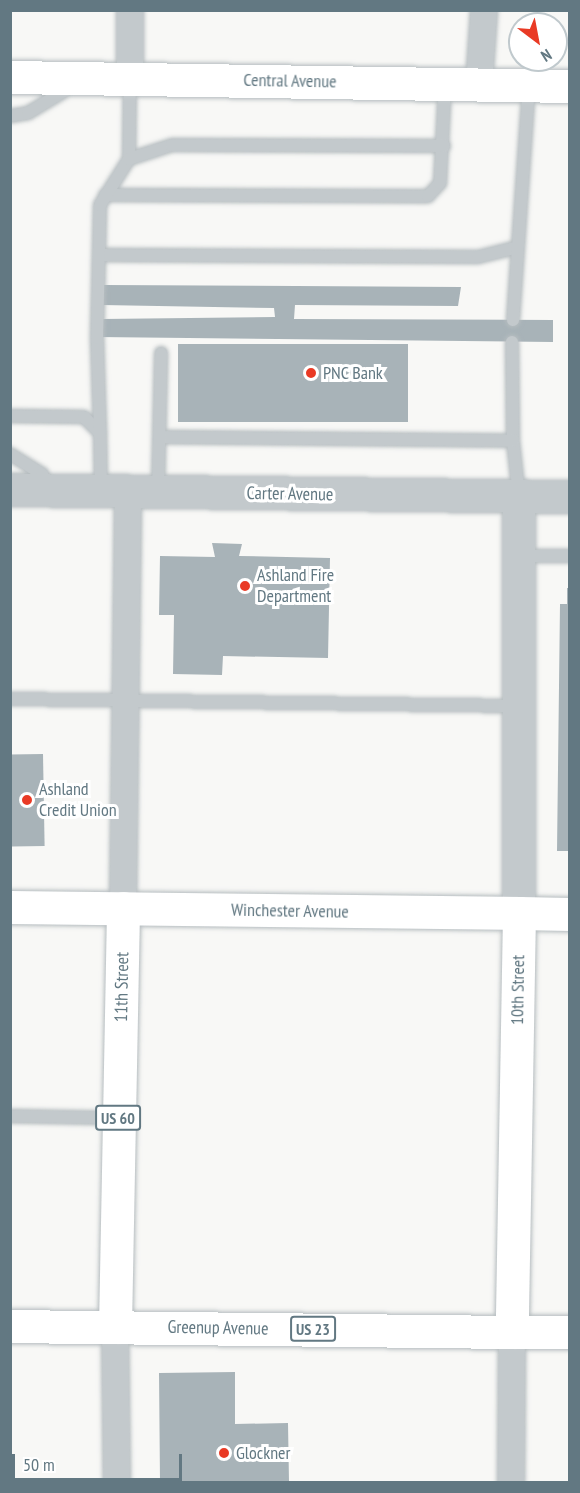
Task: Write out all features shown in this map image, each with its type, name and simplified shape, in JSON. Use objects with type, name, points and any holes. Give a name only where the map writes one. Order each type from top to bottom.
[{"type":"main road","name":"Central Avenue","points":[[10,76],[570,86]]},
{"type":"main road","name":"Winchester Avenue","points":[[10,907],[570,914]]},
{"type":"main road","name":"11th Street","points":[[115,1327],[123,908]]},
{"type":"main road","name":"10th Street","points":[[512,1332],[519,914]]},
{"type":"main road","name":"Greenup Avenue","points":[[10,1326],[570,1332]]},
{"type":"street","points":[[130,10],[130,78]]},
{"type":"street","points":[[479,84],[484,10]]},
{"type":"street","name":"Carter Avenue","points":[[10,490],[570,497]]},
{"type":"street","name":"11th Street","points":[[123,908],[129,492]]},
{"type":"street","name":"10th Street","points":[[519,497],[521,556],[519,914]]},
{"type":"street","name":"11th Street","points":[[115,1327],[117,1482]]},
{"type":"street","name":"10th Street","points":[[511,1482],[512,1332]]},
{"type":"lane","points":[[10,116],[28,113],[88,77]]},
{"type":"lane","points":[[100,433],[97,338],[100,205],[129,159],[130,78]]},
{"type":"lane","points":[[105,195],[428,196],[440,183],[444,146],[445,83]]},
{"type":"lane","points":[[513,320],[529,85]]},
{"type":"lane","points":[[129,159],[172,145],[444,146]]},
{"type":"lane","points":[[100,255],[478,257],[518,247]]},
{"type":"lane","points":[[512,342],[513,441],[519,497]]},
{"type":"lane","points":[[129,492],[160,437],[161,353]]},
{"type":"lane","points":[[10,416],[84,417],[100,433],[129,492]]},
{"type":"lane","points":[[160,437],[513,441]]},
{"type":"lane","points":[[10,454],[42,474],[47,491]]},
{"type":"lane","points":[[521,556],[570,556]]},
{"type":"lane","points":[[10,699],[520,706]]},
{"type":"lane","points":[[10,1116],[118,1118]]},
{"type":"building","points":[[103,285],[461,287],[458,306],[295,305],[294,319],[553,320],[553,342],[98,337],[102,319],[275,317],[274,308],[102,305]]},
{"type":"building","points":[[178,344],[408,344],[408,422],[178,422]]},
{"type":"building","name":"Ashland Fire Department","points":[[212,543],[242,544],[239,556],[330,558],[328,658],[223,656],[222,675],[173,674],[174,615],[159,615],[160,556],[215,557]]},
{"type":"building","points":[[567,588],[570,588],[570,851],[557,851],[560,604],[567,604]]},
{"type":"building","name":"Ashland Credit Union","points":[[43,754],[45,846],[12,847],[10,755]]},
{"type":"building","name":"Glockner","points":[[235,1372],[235,1424],[288,1423],[289,1482],[160,1482],[159,1373]]},
{"type":"place","name":"PNC Bank","points":[[311,373]]},
{"type":"place","name":"Ashland Fire Department","points":[[245,586]]},
{"type":"place","name":"Ashland Credit Union","points":[[27,800]]},
{"type":"place","name":"Glockner","points":[[224,1453]]}]
